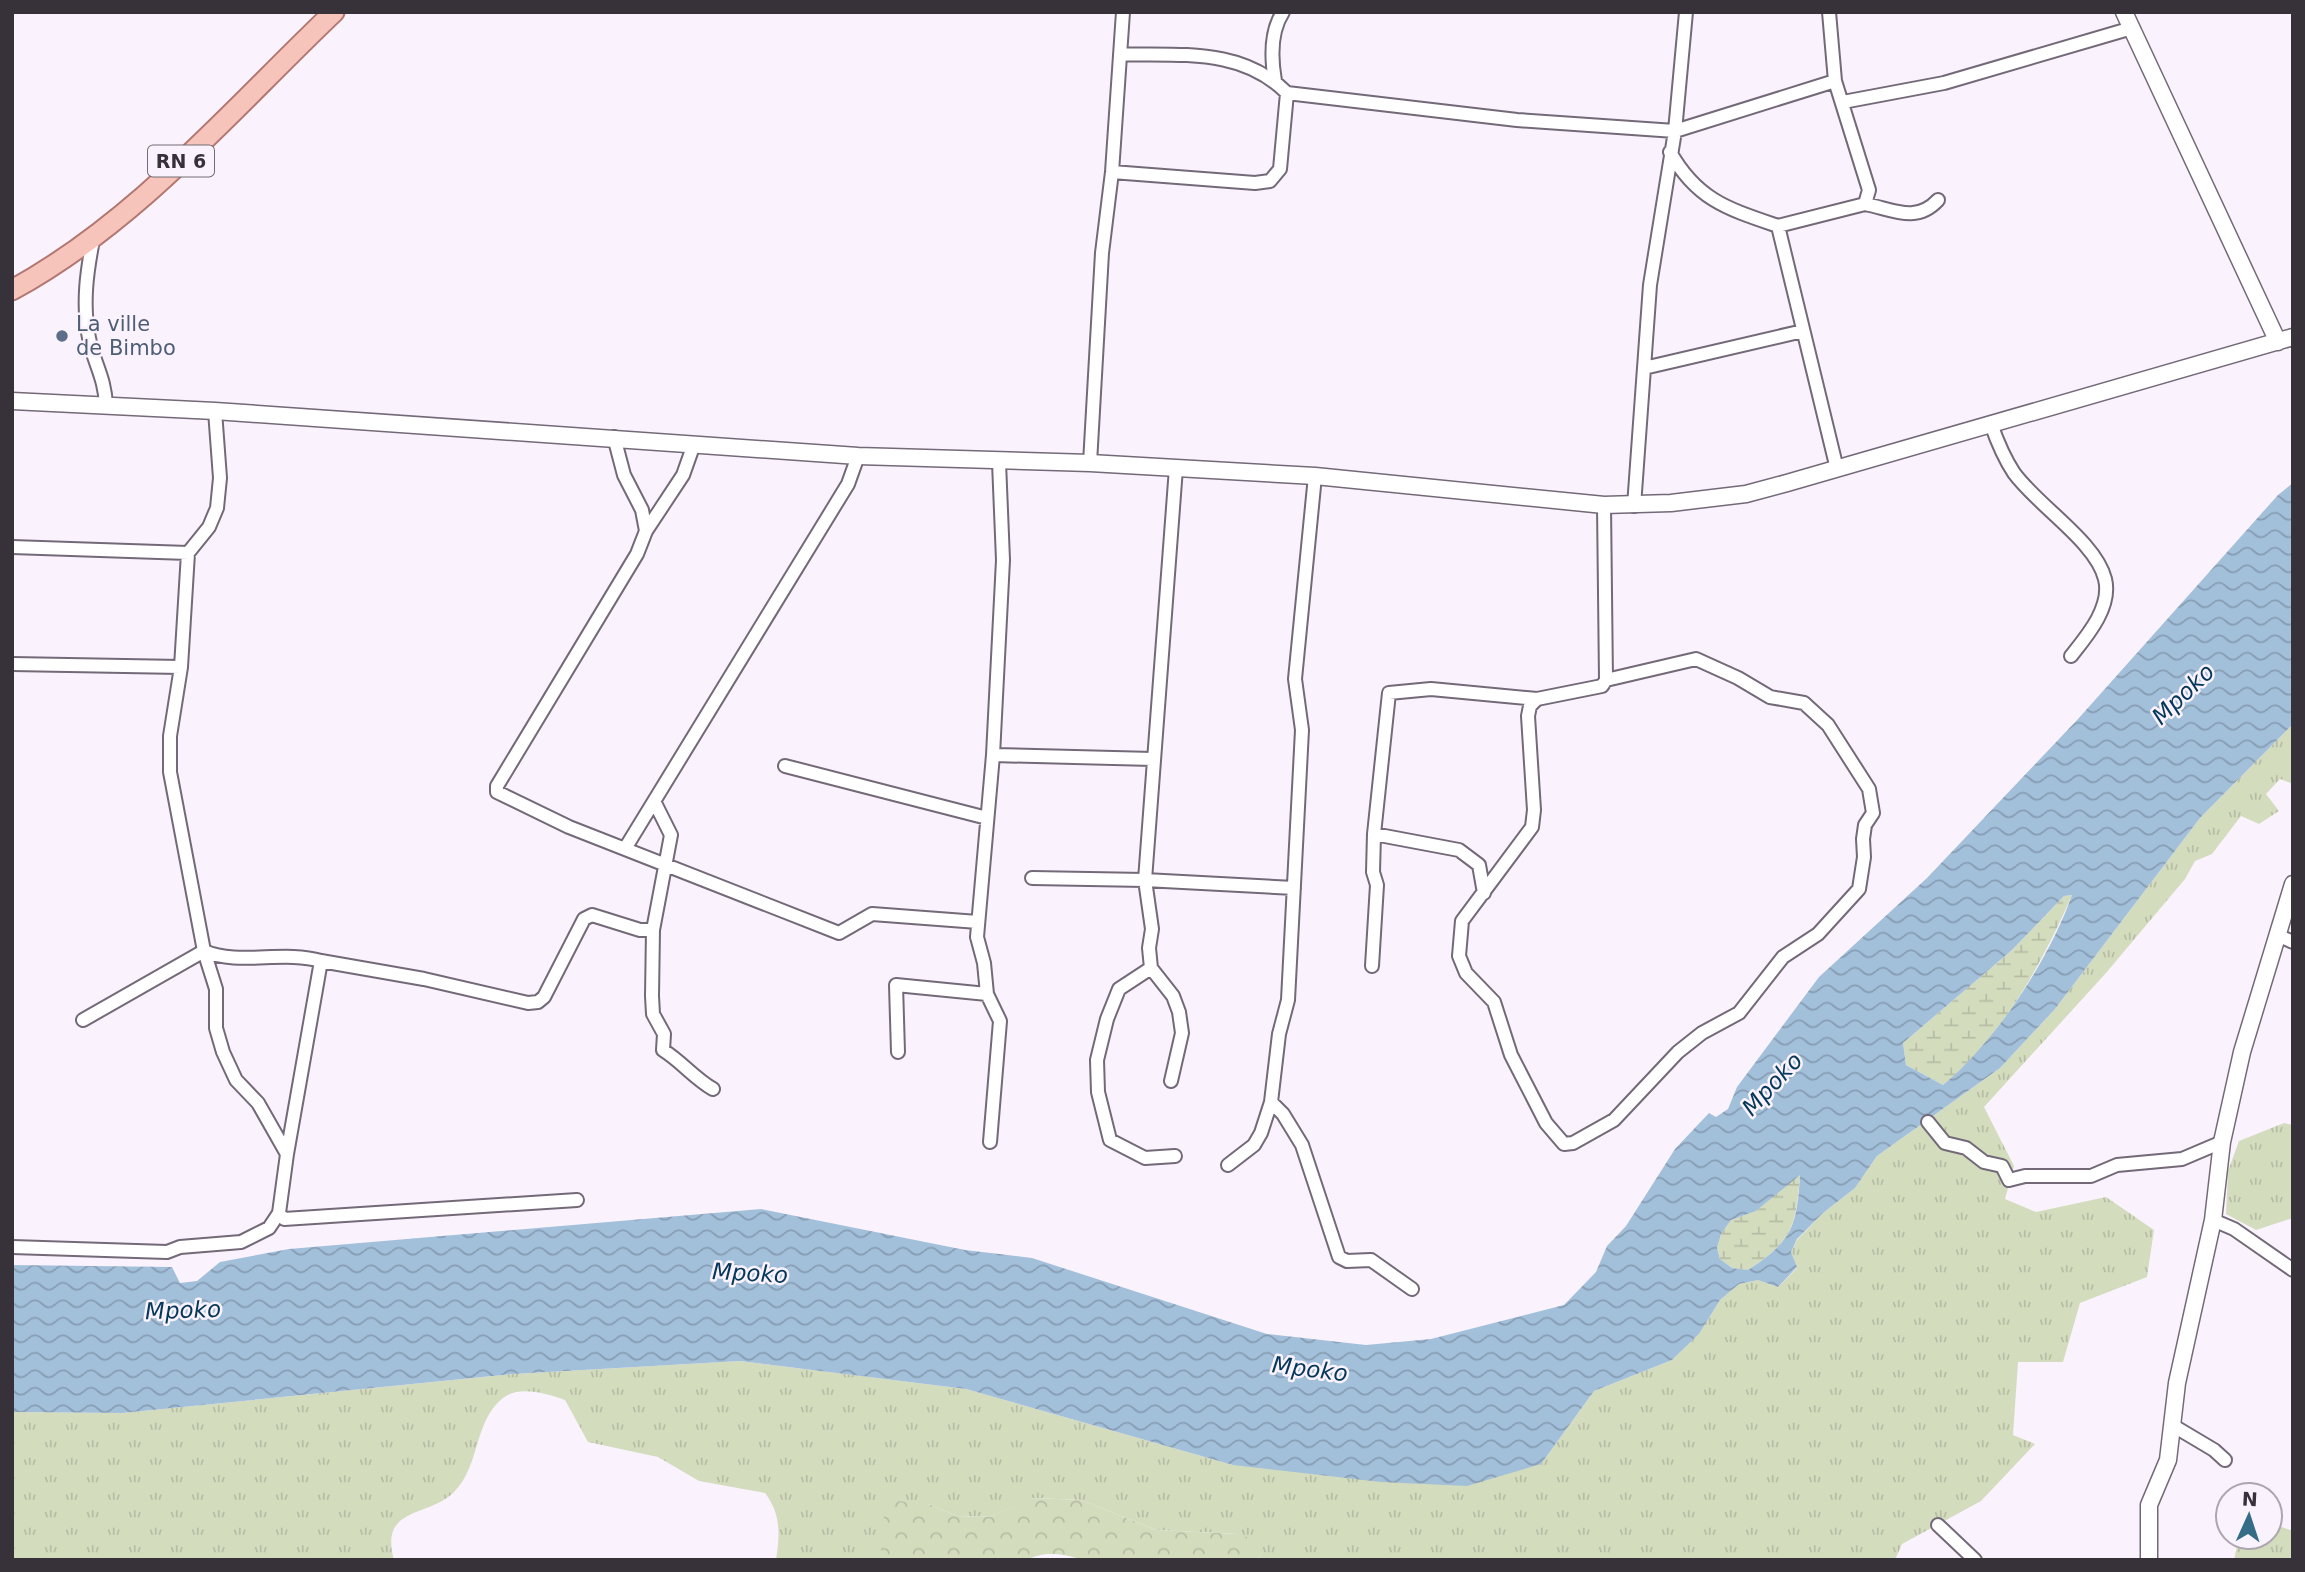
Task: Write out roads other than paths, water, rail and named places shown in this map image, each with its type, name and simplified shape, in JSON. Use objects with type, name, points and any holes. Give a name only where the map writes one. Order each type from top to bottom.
[{"type":"main road","name":"RN 6","points":[[12,290],[65,258],[160,182],[334,12]]},
{"type":"street","points":[[1090,463],[1102,253],[1112,172],[1123,12]]},
{"type":"street","points":[[1275,81],[1271,60],[1277,23],[1283,12]]},
{"type":"street","points":[[1634,506],[1650,285],[1675,131],[1686,12]]},
{"type":"street","points":[[1829,12],[1835,81],[1869,190],[1865,204]]},
{"type":"street","points":[[12,401],[215,411],[858,456],[1090,463],[1315,477],[1604,505],[1634,506],[1746,494],[2285,339],[2124,12]]},
{"type":"street","points":[[1843,102],[1944,83],[2132,28]]},
{"type":"street","points":[[1120,54],[1228,58],[1275,81],[1287,93],[1517,120],[1675,131],[1835,81]]},
{"type":"street","points":[[1112,172],[1255,183],[1270,181],[1280,169],[1287,93]]},
{"type":"street","points":[[1670,152],[1684,177],[1716,202],[1735,212],[1778,226],[1865,204],[1900,215],[1912,214],[1930,209],[1938,200]]},
{"type":"street","points":[[1778,226],[1837,469]]},
{"type":"street","points":[[94,235],[85,297],[89,339],[106,383],[106,406]]},
{"type":"street","points":[[1644,368],[1802,331]]},
{"type":"street","points":[[215,411],[220,478],[217,508],[209,527],[188,553],[181,667],[170,736],[170,772],[204,951],[216,989],[216,1028],[223,1052],[236,1080],[258,1103],[287,1154]]},
{"type":"street","points":[[1991,424],[2015,474],[2088,547],[2106,581],[2105,598],[2094,628],[2071,656]]},
{"type":"street","points":[[614,437],[624,475],[642,510],[646,531]]},
{"type":"street","points":[[694,444],[683,475],[646,531],[637,554],[497,786],[500,796],[839,933],[872,914],[978,922]]},
{"type":"street","points":[[626,848],[848,484],[858,456]]},
{"type":"street","points":[[990,1142],[1000,1021],[987,994],[984,963],[977,937],[993,755],[1003,560],[999,462]]},
{"type":"street","points":[[1171,1081],[1182,1033],[1173,996],[1150,968],[1152,929],[1145,880],[1176,468]]},
{"type":"street","points":[[1228,1165],[1254,1145],[1271,1102],[1279,1034],[1289,1000],[1302,730],[1295,679],[1315,477]]},
{"type":"street","points":[[1372,966],[1377,885],[1373,872],[1374,834],[1389,693],[1431,688],[1537,699],[1602,686],[1606,680],[1604,505]]},
{"type":"street","points":[[12,547],[188,553]]},
{"type":"street","points":[[1537,699],[1530,706],[1528,716],[1534,810],[1532,827],[1462,921],[1459,956],[1466,974],[1494,1002],[1511,1055],[1546,1123],[1564,1144],[1573,1143],[1614,1120],[1678,1052],[1702,1033],[1739,1013],[1771,968],[1818,934],[1859,889],[1864,857],[1863,839],[1874,803],[1870,789],[1828,725],[1814,709],[1804,703],[1770,696],[1696,659],[1606,680]]},
{"type":"street","points":[[12,664],[181,667]]},
{"type":"street","points":[[993,755],[1153,759]]},
{"type":"street","points":[[785,766],[987,818]]},
{"type":"street","points":[[655,803],[671,835],[668,863],[653,930],[653,1014],[664,1034],[663,1050],[686,1065],[697,1079],[713,1089]]},
{"type":"street","points":[[1374,834],[1459,850],[1479,865],[1484,893]]},
{"type":"street","points":[[1032,878],[1145,880],[1294,888]]},
{"type":"street","points":[[2149,1560],[2149,1505],[2168,1460],[2184,1341],[2213,1220],[2222,1142],[2242,1052],[2293,884]]},
{"type":"street","points":[[204,951],[217,957],[273,955],[321,961],[424,979],[528,1003],[538,1002],[544,997],[584,919],[592,915],[640,930],[653,930]]},
{"type":"street","points":[[2277,934],[2293,942]]},
{"type":"street","points":[[83,1020],[204,951]]},
{"type":"street","points":[[12,1247],[167,1252],[180,1247],[241,1242],[269,1228],[279,1213],[282,1176],[321,961]]},
{"type":"street","points":[[1150,968],[1119,989],[1109,1011],[1097,1060],[1098,1092],[1110,1140],[1145,1158],[1175,1156]]},
{"type":"street","points":[[898,1052],[896,985],[987,994]]},
{"type":"street","points":[[1271,1102],[1283,1114],[1302,1145],[1339,1257],[1347,1261],[1376,1262],[1392,1277],[1412,1289]]},
{"type":"street","points":[[1928,1122],[1945,1143],[1966,1148],[1983,1163],[2002,1166],[2009,1180],[2025,1176],[2091,1176],[2117,1165],[2182,1159],[2222,1142]]},
{"type":"street","points":[[279,1213],[284,1219],[333,1218],[578,1200]]},
{"type":"street","points":[[2213,1220],[2234,1229],[2293,1270]]},
{"type":"street","points":[[2172,1425],[2214,1450],[2225,1460]]},
{"type":"street","points":[[1937,1525],[1975,1560]]},
{"type":"water","name":"Mpoko","points":[[2293,483],[2293,724],[2200,818],[2055,1009],[2000,1068],[1877,1156],[1855,1188],[1823,1213],[1797,1239],[1791,1252],[1797,1267],[1778,1287],[1758,1280],[1739,1284],[1720,1300],[1699,1334],[1672,1360],[1594,1391],[1541,1464],[1467,1486],[1381,1482],[1233,1465],[966,1389],[740,1361],[513,1374],[122,1413],[12,1412],[12,1265],[172,1267],[180,1283],[197,1281],[220,1262],[289,1249],[761,1209],[965,1250],[1032,1258],[1267,1334],[1366,1345],[1431,1339],[1564,1305],[1596,1272],[1607,1246],[1626,1226],[1675,1149],[1709,1113],[1716,1117],[1728,1109],[1737,1087],[1819,977],[1927,878],[2078,719],[2278,495]],"holes":[[[2072,895],[2050,946],[2019,998],[1963,1067],[1943,1085],[1906,1065],[1903,1043],[2012,950],[2064,896]],[[1800,1175],[1794,1220],[1783,1241],[1748,1270],[1732,1268],[1720,1259],[1717,1248],[1721,1234],[1731,1220],[1756,1211]]]},
{"type":"place","name":"La ville de Bimbo","points":[[62,336]]}]
